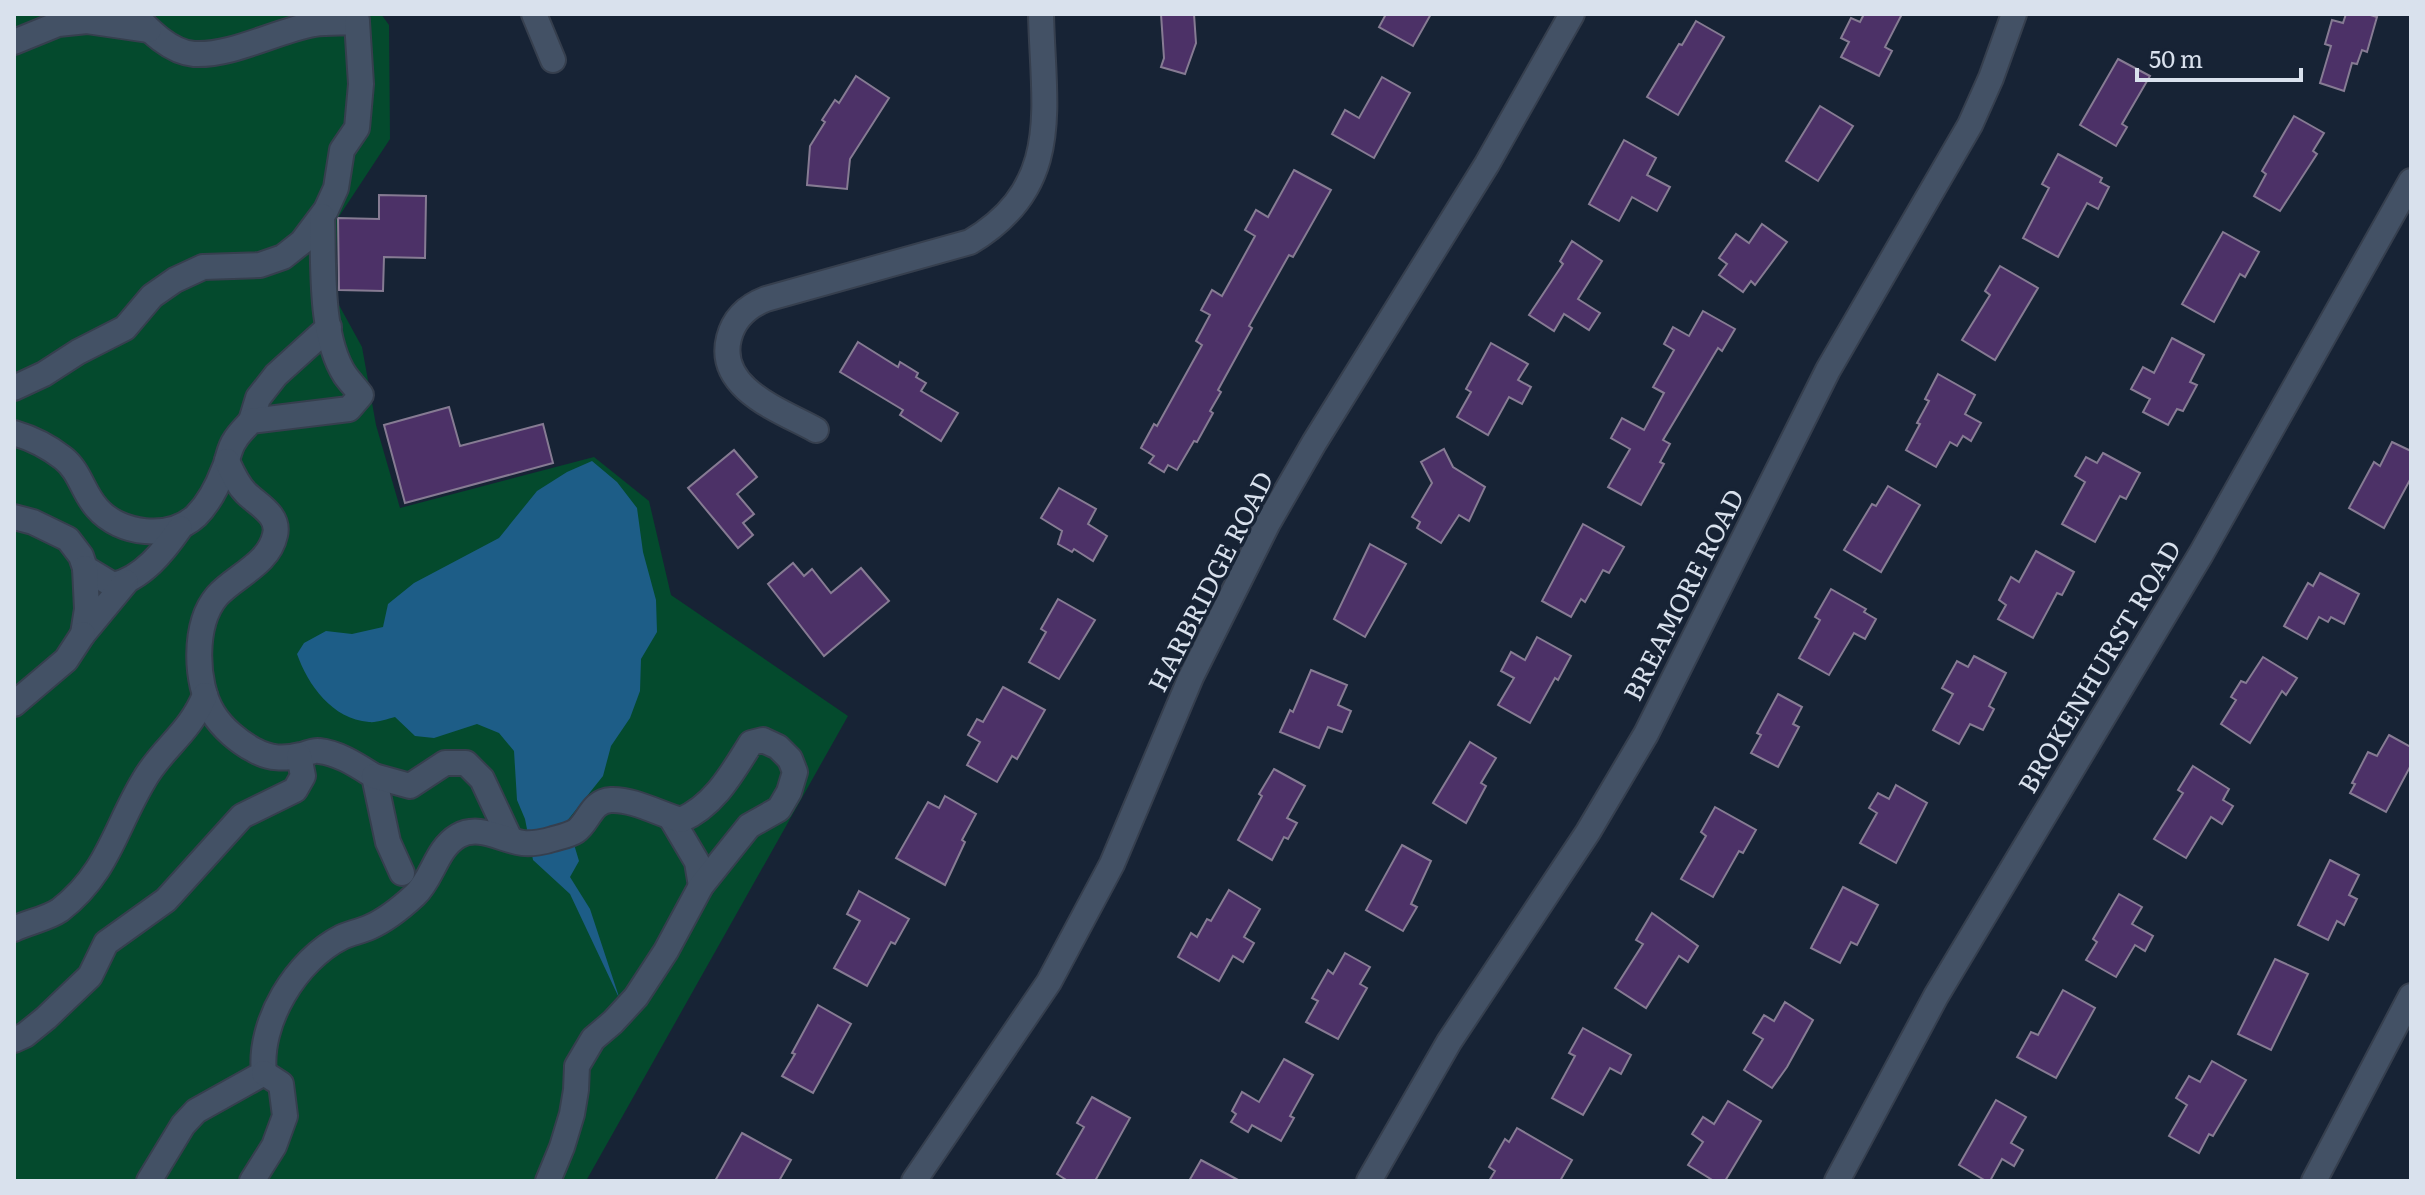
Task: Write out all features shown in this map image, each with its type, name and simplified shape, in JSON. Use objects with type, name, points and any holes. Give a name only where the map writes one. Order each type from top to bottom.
[{"type":"street","points":[[534,14],[553,60]]},
{"type":"street","points":[[816,430],[754,396],[739,382],[727,355],[734,324],[747,309],[766,299],[960,246],[988,231],[1011,211],[1029,184],[1042,144],[1041,14]]},
{"type":"street","name":"HARBRIDGE ROAD","points":[[914,1181],[1049,982],[1112,864],[1191,677],[1268,523],[1472,187],[1572,14]]},
{"type":"street","name":"BREAMORE ROAD","points":[[1369,1181],[1449,1042],[1588,832],[1646,734],[1828,370],[1970,125],[2014,14]]},
{"type":"street","points":[[14,42],[58,24],[141,22],[172,47],[192,54],[217,52],[316,24],[356,18],[361,84],[357,128],[342,150],[336,188],[322,216],[302,242],[283,257],[260,265],[203,267],[175,280],[152,296],[125,328],[14,388]]},
{"type":"street","name":"BROKENHURST ROAD","points":[[1837,1181],[1936,996],[2201,554],[2411,181]]},
{"type":"street","points":[[251,421],[349,409],[361,395],[344,374],[333,347],[322,216]]},
{"type":"street","points":[[14,704],[66,660],[126,582],[145,568],[180,528],[198,514],[215,490],[234,441],[251,421],[258,398],[276,375],[329,327]]},
{"type":"street","points":[[14,433],[30,438],[65,459],[82,480],[95,507],[112,522],[148,530],[180,528]]},
{"type":"street","points":[[227,461],[245,492],[272,515],[276,533],[270,550],[216,597],[205,616],[201,657],[205,695],[214,715],[234,737],[272,758],[299,756],[317,750],[346,759],[374,776],[410,786],[445,763],[466,763],[482,779],[516,841]]},
{"type":"street","points":[[14,517],[33,522],[68,539],[81,556],[85,568],[87,609],[83,634]]},
{"type":"street","points":[[85,568],[113,585],[126,582]]},
{"type":"street","points":[[14,929],[58,911],[88,882],[109,853],[144,778],[197,716],[205,695]]},
{"type":"street","points":[[264,1073],[265,1041],[279,1006],[315,955],[341,937],[372,926],[399,909],[418,892],[444,849],[459,835],[476,832],[516,841],[549,841],[577,830],[592,808],[608,800],[625,801],[681,820],[695,814],[713,799],[751,743],[763,740],[778,747],[790,759],[795,772],[789,792],[779,809],[749,826],[701,886],[666,951],[636,997],[593,1039],[577,1066],[572,1114],[548,1181]]},
{"type":"street","points":[[14,1040],[46,1018],[90,976],[106,943],[166,900],[242,816],[295,790],[303,776],[299,756]]},
{"type":"street","points":[[374,776],[388,842],[402,873],[399,909]]},
{"type":"street","points":[[671,818],[697,862],[701,886]]},
{"type":"street","points":[[402,873],[416,879],[427,878]]},
{"type":"street","points":[[2314,1181],[2411,996]]},
{"type":"street","points":[[149,1181],[183,1125],[196,1111],[264,1073]]},
{"type":"street","points":[[252,1181],[274,1146],[285,1116],[281,1084],[264,1073]]},
{"type":"green space","points":[[14,14],[381,14],[389,25],[390,139],[338,218],[334,296],[362,347],[376,425],[400,508],[594,457],[649,501],[671,595],[848,716],[586,1181],[14,1181]]},
{"type":"water","points":[[592,461],[617,482],[637,508],[643,552],[656,600],[657,632],[641,659],[640,691],[630,718],[611,746],[603,776],[567,821],[579,861],[570,877],[590,909],[620,1000],[570,894],[533,860],[525,819],[517,800],[514,751],[499,733],[477,724],[434,738],[415,736],[395,717],[372,722],[356,719],[323,698],[297,654],[304,643],[326,631],[352,634],[383,627],[388,604],[414,583],[499,538],[537,491]]},
{"type":"building","points":[[1161,14],[1194,14],[1196,43],[1185,74],[1161,67],[1164,58]]},
{"type":"building","points":[[1386,14],[1431,14],[1413,46],[1379,27]]},
{"type":"building","points":[[1864,14],[1902,14],[1885,47],[1892,51],[1879,76],[1841,57],[1849,42],[1841,38],[1851,18],[1860,22]]},
{"type":"building","points":[[2346,14],[2377,17],[2367,52],[2362,50],[2357,64],[2352,63],[2344,91],[2320,83],[2331,46],[2325,44],[2332,20],[2343,23]]},
{"type":"building","points":[[1696,21],[1724,37],[1678,115],[1647,97]]},
{"type":"building","points":[[2118,59],[2150,76],[2122,124],[2127,127],[2116,146],[2080,125]]},
{"type":"building","points":[[856,76],[889,98],[850,159],[847,189],[807,185],[810,146],[835,100],[839,103]]},
{"type":"building","points":[[1382,77],[1410,93],[1374,158],[1332,134],[1345,110],[1359,118]]},
{"type":"building","points":[[1820,106],[1853,126],[1818,181],[1786,161]]},
{"type":"building","points":[[2294,116],[2324,133],[2313,151],[2317,154],[2280,211],[2254,196],[2266,174],[2262,171]]},
{"type":"building","points":[[1624,140],[1656,158],[1647,175],[1670,187],[1657,211],[1632,197],[1619,221],[1589,204]]},
{"type":"building","points":[[2058,154],[2102,178],[2100,182],[2109,187],[2098,209],[2087,203],[2058,257],[2023,238],[2049,188],[2042,184]]},
{"type":"building","points":[[1294,170],[1331,190],[1293,257],[1289,255],[1249,326],[1252,328],[1218,390],[1221,392],[1210,411],[1213,413],[1197,442],[1194,441],[1177,470],[1168,465],[1164,472],[1149,463],[1154,456],[1141,448],[1154,424],[1157,426],[1202,345],[1196,341],[1210,315],[1201,310],[1212,290],[1222,296],[1255,236],[1245,230],[1256,210],[1268,217]]},
{"type":"building","points":[[379,195],[426,196],[425,258],[384,257],[383,291],[339,290],[338,218],[379,219]]},
{"type":"building","points":[[1762,224],[1787,242],[1755,285],[1751,281],[1743,292],[1719,275],[1727,264],[1719,258],[1736,234],[1749,243]]},
{"type":"building","points":[[2223,232],[2259,252],[2245,277],[2240,274],[2214,322],[2182,304]]},
{"type":"building","points":[[1572,241],[1602,261],[1578,299],[1600,313],[1589,330],[1564,314],[1554,331],[1529,315],[1563,264],[1560,261]]},
{"type":"building","points":[[2000,266],[2038,288],[1995,360],[1962,340],[1990,295],[1985,291]]},
{"type":"building","points":[[1703,311],[1735,329],[1722,351],[1718,348],[1663,440],[1670,444],[1660,462],[1664,464],[1641,505],[1608,487],[1630,449],[1611,438],[1622,418],[1644,430],[1664,393],[1653,387],[1674,350],[1664,344],[1673,327],[1689,336]]},
{"type":"building","points":[[2172,338],[2204,355],[2190,382],[2197,385],[2183,411],[2177,409],[2168,425],[2143,412],[2150,399],[2131,389],[2143,367],[2154,373]]},
{"type":"building","points":[[858,342],[898,367],[900,362],[918,373],[916,377],[926,383],[921,391],[958,413],[941,441],[900,415],[903,410],[840,372]]},
{"type":"building","points":[[1491,343],[1528,364],[1518,380],[1531,387],[1522,404],[1509,397],[1488,435],[1457,417],[1471,392],[1466,389]]},
{"type":"building","points":[[1938,374],[1975,395],[1965,414],[1981,423],[1971,441],[1963,436],[1957,446],[1950,442],[1936,467],[1906,450],[1920,424],[1917,423],[1929,401],[1925,399]]},
{"type":"building","points":[[449,407],[460,446],[543,424],[553,463],[405,503],[384,425]]},
{"type":"building","points":[[2392,442],[2411,451],[2411,478],[2384,528],[2349,508],[2374,462],[2380,466]]},
{"type":"building","points":[[1444,449],[1453,467],[1485,487],[1469,521],[1459,515],[1441,543],[1417,528],[1420,522],[1412,517],[1432,483],[1421,462]]},
{"type":"building","points":[[734,450],[757,477],[737,494],[754,514],[743,523],[753,535],[738,548],[688,488]]},
{"type":"building","points":[[2103,453],[2140,473],[2126,499],[2120,496],[2095,542],[2062,524],[2085,482],[2075,476],[2086,457],[2097,463]]},
{"type":"building","points":[[1888,486],[1920,505],[1881,572],[1844,550],[1872,504],[1876,506]]},
{"type":"building","points":[[1059,488],[1096,509],[1088,524],[1107,536],[1093,561],[1074,549],[1072,552],[1058,544],[1062,531],[1041,518]]},
{"type":"building","points":[[1583,524],[1624,547],[1609,573],[1603,570],[1585,602],[1581,599],[1571,617],[1542,601]]},
{"type":"building","points":[[1370,544],[1406,564],[1365,637],[1334,619]]},
{"type":"building","points":[[2036,551],[2074,572],[2062,595],[2057,593],[2033,638],[1998,619],[2006,605],[1999,600],[2011,577],[2019,582]]},
{"type":"building","points":[[793,563],[804,576],[812,569],[831,593],[861,568],[889,601],[824,656],[768,584]]},
{"type":"building","points":[[2320,573],[2359,594],[2344,624],[2331,617],[2328,622],[2319,617],[2307,639],[2284,626],[2308,583],[2313,586]]},
{"type":"building","points":[[1831,589],[1866,609],[1864,612],[1876,619],[1865,639],[1854,633],[1829,675],[1799,658],[1820,620],[1815,617]]},
{"type":"building","points":[[1058,599],[1095,620],[1059,679],[1029,662],[1046,632],[1041,629]]},
{"type":"building","points":[[1537,637],[1571,656],[1530,723],[1498,705],[1514,678],[1501,671],[1511,652],[1525,660]]},
{"type":"building","points":[[1974,656],[2006,673],[1989,706],[1994,709],[1983,730],[1970,724],[1959,744],[1933,730],[1953,694],[1942,688],[1957,661],[1968,667]]},
{"type":"building","points":[[2263,657],[2297,678],[2286,695],[2282,691],[2250,743],[2221,724],[2236,700],[2231,697],[2241,681],[2246,683]]},
{"type":"building","points":[[1311,670],[1347,685],[1338,705],[1351,711],[1342,732],[1328,727],[1319,748],[1280,732],[1290,710],[1293,712]]},
{"type":"building","points":[[1003,687],[1045,710],[1017,759],[1012,756],[997,782],[967,765],[980,742],[968,735],[977,719],[983,722]]},
{"type":"building","points":[[1778,694],[1802,707],[1793,724],[1799,727],[1778,767],[1751,753],[1761,735],[1757,733]]},
{"type":"building","points":[[2389,735],[2411,747],[2411,765],[2386,812],[2350,793],[2368,752],[2377,756]]},
{"type":"building","points":[[1470,742],[1496,758],[1481,783],[1486,786],[1466,823],[1433,803]]},
{"type":"building","points":[[2193,766],[2229,789],[2223,800],[2233,806],[2222,824],[2211,817],[2186,858],[2154,839],[2183,793],[2178,790]]},
{"type":"building","points":[[1274,769],[1305,786],[1287,818],[1297,823],[1288,839],[1284,837],[1272,860],[1238,840]]},
{"type":"building","points":[[1896,785],[1927,803],[1896,863],[1860,843],[1877,813],[1869,808],[1878,793],[1889,799]]},
{"type":"building","points":[[945,796],[976,814],[962,840],[965,842],[945,885],[896,858],[928,802],[939,808]]},
{"type":"building","points":[[1715,807],[1756,830],[1743,853],[1739,851],[1713,897],[1681,879],[1706,836],[1701,832]]},
{"type":"building","points":[[1402,845],[1431,861],[1411,904],[1417,907],[1403,931],[1366,910]]},
{"type":"building","points":[[2330,860],[2359,875],[2349,895],[2357,899],[2344,925],[2337,921],[2328,940],[2298,925]]},
{"type":"building","points":[[1843,887],[1878,905],[1857,945],[1851,942],[1840,963],[1811,948]]},
{"type":"building","points":[[1229,890],[1260,909],[1244,937],[1254,943],[1243,962],[1233,956],[1219,981],[1178,957],[1191,933],[1197,937],[1207,919],[1211,921]]},
{"type":"building","points":[[859,891],[909,919],[895,944],[891,942],[867,986],[834,968],[860,921],[847,914]]},
{"type":"building","points":[[2119,894],[2142,907],[2132,924],[2153,936],[2145,951],[2135,945],[2116,977],[2086,960],[2097,942],[2093,939]]},
{"type":"building","points":[[1652,913],[1698,946],[1688,962],[1679,956],[1646,1008],[1615,988],[1643,944],[1636,940]]},
{"type":"building","points":[[1345,953],[1370,967],[1360,984],[1367,988],[1338,1039],[1306,1022],[1318,1001],[1312,998],[1328,970],[1333,974]]},
{"type":"building","points":[[2275,959],[2308,974],[2271,1050],[2238,1034]]},
{"type":"building","points":[[2063,990],[2095,1008],[2056,1078],[2017,1057],[2031,1032],[2038,1035]]},
{"type":"building","points":[[1785,1002],[1813,1020],[1772,1088],[1744,1070],[1763,1039],[1753,1033],[1764,1015],[1774,1021]]},
{"type":"building","points":[[818,1005],[851,1024],[813,1093],[782,1076]]},
{"type":"building","points":[[1583,1028],[1631,1055],[1621,1074],[1610,1068],[1583,1115],[1552,1098],[1575,1056],[1569,1053]]},
{"type":"building","points":[[1284,1059],[1313,1075],[1290,1116],[1294,1118],[1281,1141],[1252,1125],[1248,1132],[1231,1122],[1236,1114],[1232,1111],[1242,1092],[1259,1102]]},
{"type":"building","points":[[2212,1061],[2246,1080],[2213,1136],[2209,1134],[2199,1153],[2169,1136],[2187,1105],[2176,1098],[2189,1076],[2200,1082]]},
{"type":"building","points":[[1092,1097],[1130,1118],[1095,1181],[1068,1181],[1057,1174],[1084,1127],[1077,1123]]},
{"type":"building","points":[[1996,1100],[2026,1117],[2011,1143],[2023,1150],[2014,1166],[2002,1159],[1990,1181],[1986,1181],[1959,1165]]},
{"type":"building","points":[[1728,1101],[1761,1121],[1725,1181],[1714,1181],[1688,1165],[1703,1142],[1692,1134],[1703,1117],[1714,1124]]},
{"type":"building","points":[[1517,1128],[1572,1160],[1560,1181],[1489,1181],[1495,1171],[1489,1167],[1505,1139],[1509,1142]]},
{"type":"building","points":[[742,1133],[791,1160],[779,1181],[715,1181]]},
{"type":"building","points":[[1201,1160],[1240,1181],[1189,1181]]}]
